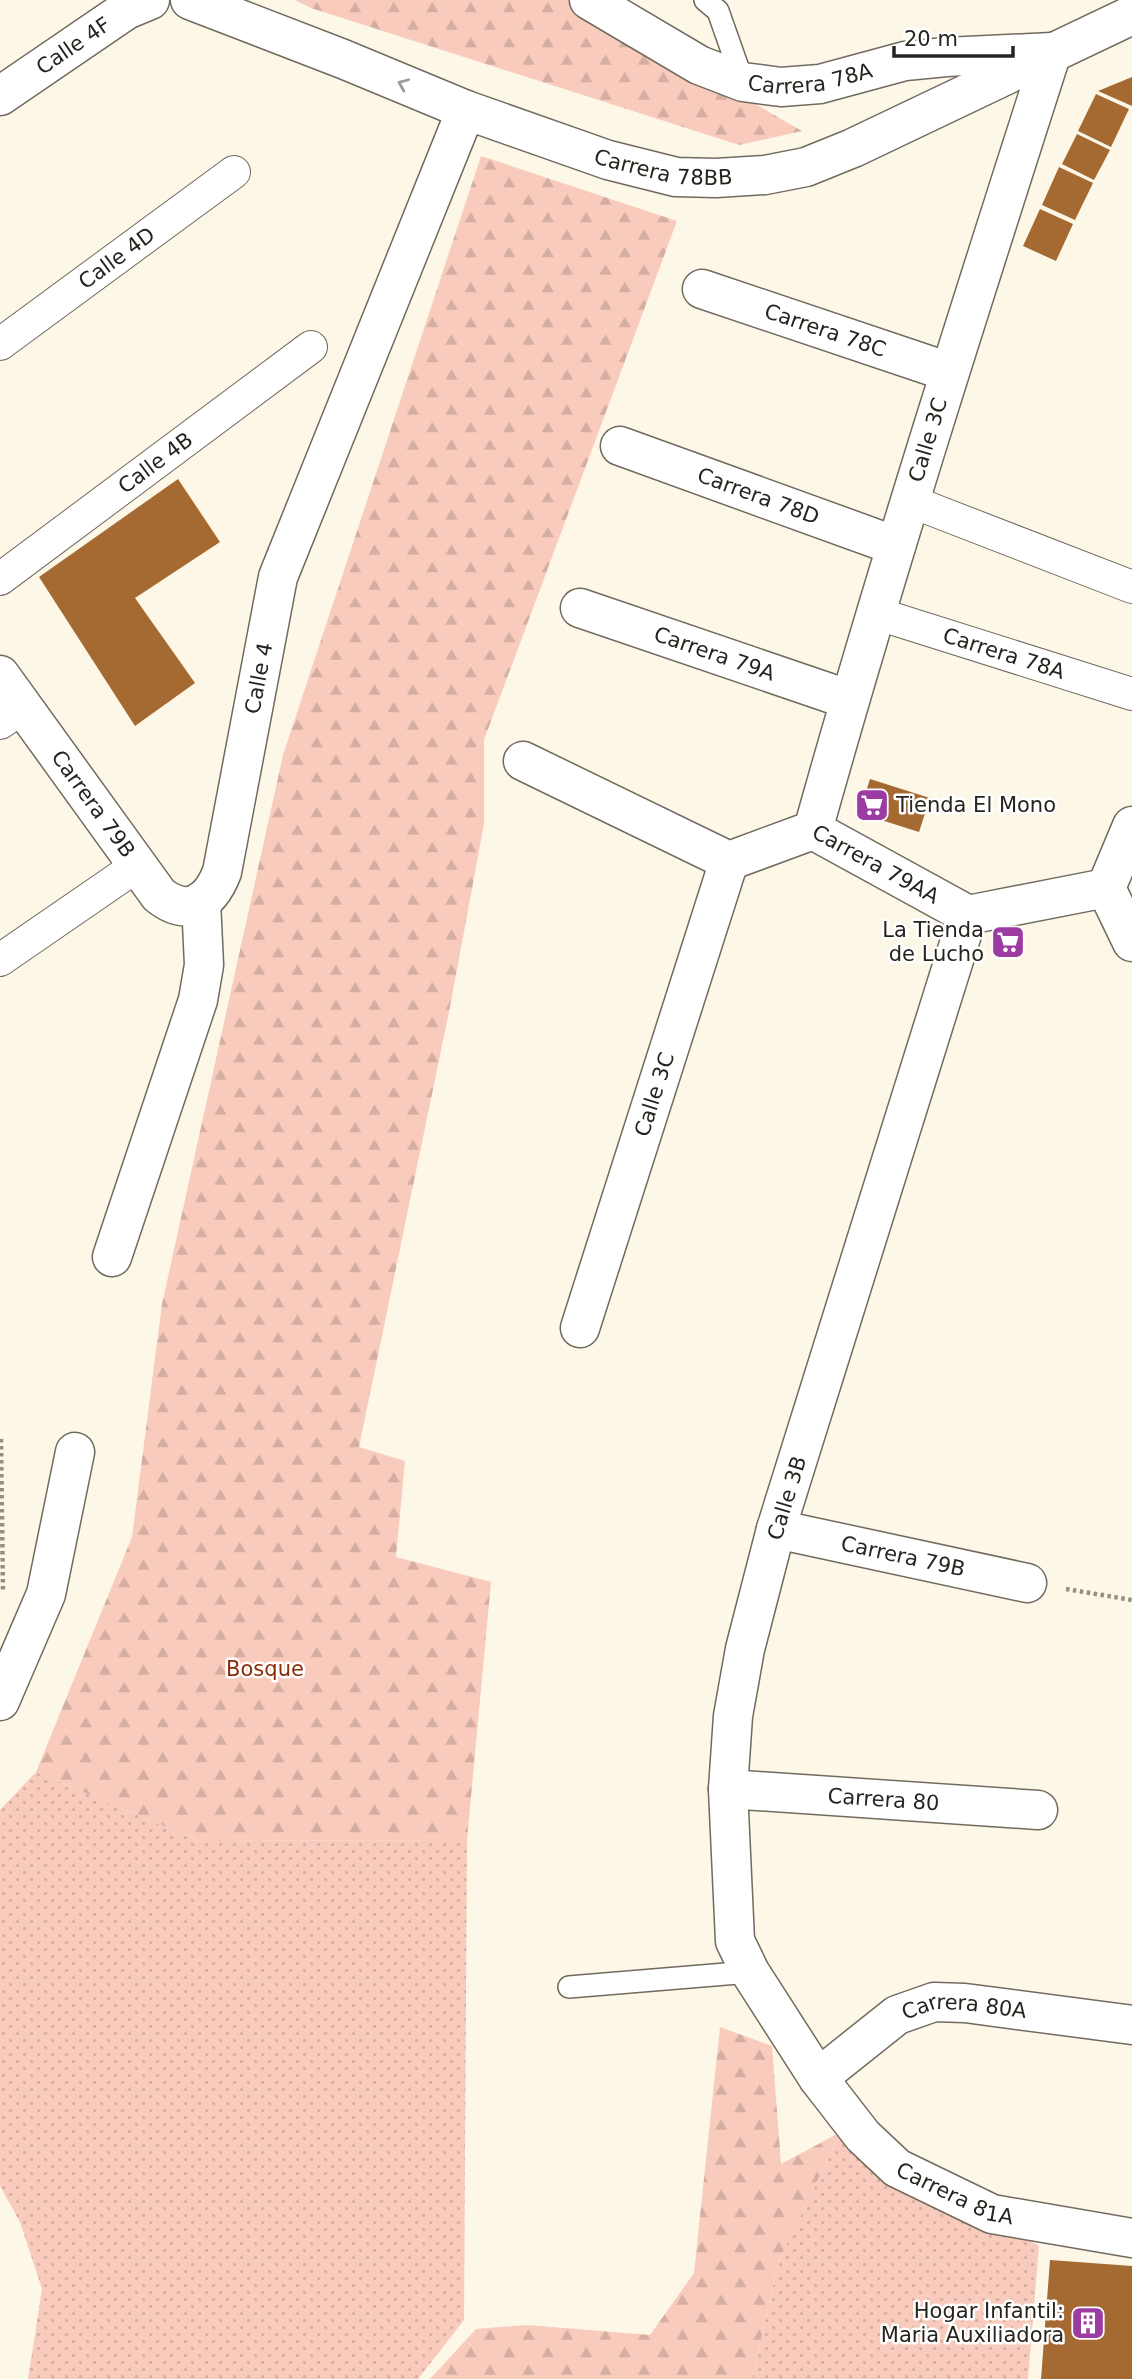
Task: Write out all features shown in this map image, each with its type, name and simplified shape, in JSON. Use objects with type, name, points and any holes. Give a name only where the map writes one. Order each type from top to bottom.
[{"type":"street","name":"Calle 4F","points":[[0,96],[126,10],[150,0]]},
{"type":"street","name":"Carrera 78BB","points":[[191,0],[466,110],[608,160],[676,177],[716,178],[765,175],[806,167],[853,148],[1132,15]]},
{"type":"street","name":"Carrera 78A","points":[[589,0],[699,65],[743,82],[781,87],[820,84],[905,61],[1052,52]]},
{"type":"street","name":"Calle 3C","points":[[813,830],[875,613],[949,372],[1052,52]]},
{"type":"street","name":"Calle 4","points":[[201,901],[213,891],[222,872],[278,577],[466,110]]},
{"type":"street","name":"Calle 4D","points":[[0,344],[234,172]]},
{"type":"street","name":"Carrera 78C","points":[[702,289],[949,372]]},
{"type":"street","name":"Calle 4B","points":[[0,579],[311,346]]},
{"type":"street","name":"Carrera 78D","points":[[620,446],[896,546]]},
{"type":"street","points":[[910,501],[1132,587]]},
{"type":"street","name":"Carrera 79A","points":[[580,608],[850,700]]},
{"type":"street","name":"Carrera 78A","points":[[875,613],[1132,694]]},
{"type":"street","name":"Carrera 79B","points":[[0,675],[11,715],[138,865],[159,895],[174,906],[189,906],[201,901]]},
{"type":"street","points":[[523,761],[729,861]]},
{"type":"street","points":[[1132,826],[1106,888],[1132,942]]},
{"type":"street","name":"Carrera 79AA","points":[[729,861],[813,830],[968,915]]},
{"type":"street","name":"Calle 3C","points":[[580,1328],[729,861]]},
{"type":"street","points":[[0,960],[138,865]]},
{"type":"street","points":[[968,915],[1106,888]]},
{"type":"street","points":[[112,1257],[198,1000],[204,965],[201,901]]},
{"type":"street","name":"Calle 3B","points":[[818,2078],[750,1972],[735,1941],[728,1789],[733,1716],[745,1648],[776,1529],[968,915]]},
{"type":"street","points":[[0,1701],[46,1594],[75,1452]]},
{"type":"street","name":"Carrera 79B","points":[[776,1529],[1027,1583]]},
{"type":"street","name":"Carrera 80","points":[[728,1789],[1038,1810]]},
{"type":"street","name":"Carrera 80A","points":[[818,2078],[897,2015],[934,2002],[965,2003],[1132,2025]]},
{"type":"street","name":"Carrera 81A","points":[[818,2078],[863,2136],[897,2168],[940,2190],[992,2214],[1132,2238]]},
{"type":"lane","points":[[705,0],[718,12],[743,82]]},
{"type":"lane","points":[[569,1987],[750,1972]]},
{"type":"path","points":[[1,1439],[3,1592]]},
{"type":"path","points":[[1027,1583],[1132,1600]]},
{"type":"green space","points":[[295,0],[575,0],[802,131],[739,145],[311,8]]},
{"type":"green space","name":"Bosque","points":[[481,156],[677,221],[484,740],[484,824],[450,1007],[359,1447],[405,1461],[396,1557],[491,1582],[467,1840],[199,1841],[36,1772],[132,1537],[162,1304],[283,755]]},
{"type":"green space","points":[[36,1772],[199,1841],[467,1840],[464,2320],[418,2379],[28,2379],[42,2289],[20,2222],[0,2186],[0,1810]]},
{"type":"green space","points":[[720,2027],[772,2046],[781,2164],[841,2132],[779,2260],[752,2379],[430,2379],[476,2329],[527,2325],[650,2335],[694,2273]]},
{"type":"green space","points":[[841,2132],[1039,2246],[1028,2379],[752,2379],[779,2260]]},
{"type":"building","points":[[1132,77],[1132,106],[1098,91]]},
{"type":"building","points":[[1096,94],[1129,109],[1111,147],[1078,131]]},
{"type":"building","points":[[1077,134],[1110,150],[1094,180],[1062,164]]},
{"type":"building","points":[[1059,167],[1093,183],[1075,220],[1042,205]]},
{"type":"building","points":[[1040,209],[1073,224],[1056,261],[1023,246]]},
{"type":"building","points":[[178,479],[220,542],[135,598],[195,683],[135,726],[39,577]]},
{"type":"building","points":[[870,779],[930,798],[919,832],[859,813]]},
{"type":"building","name":"Hogar Infantil: Maria Auxiliadora","points":[[1050,2260],[1132,2266],[1132,2379],[1041,2379]]},
{"type":"place","name":"Tienda El Mono","points":[[872,805]]},
{"type":"place","name":"La Tienda de Lucho","points":[[1008,942]]},
{"type":"place","name":"Hogar Infantil: Maria Auxiliadora","points":[[1088,2323]]}]
